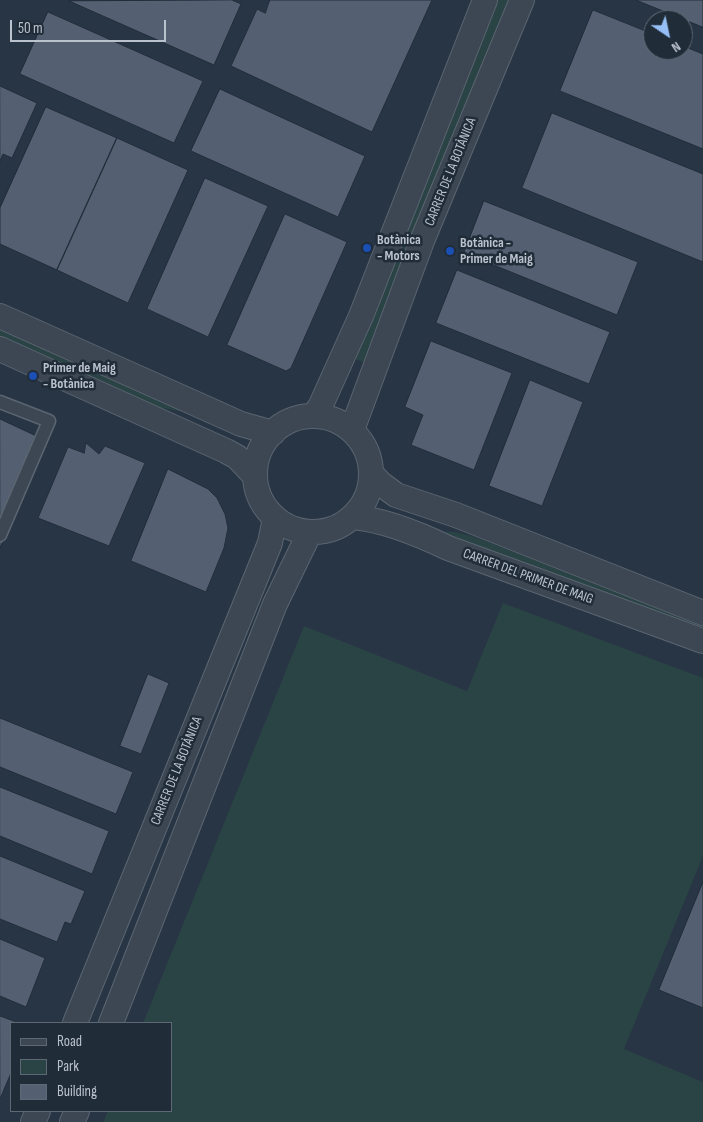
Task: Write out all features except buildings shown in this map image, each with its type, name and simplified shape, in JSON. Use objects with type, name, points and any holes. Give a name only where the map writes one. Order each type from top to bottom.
[{"type":"street","points":[[313,416],[320,407],[361,316],[485,0]]},
{"type":"street","name":"CARRER DE LA BOTÀNICA","points":[[352,430],[422,241],[522,0]]},
{"type":"street","points":[[0,316],[241,424],[273,432]]},
{"type":"street","points":[[0,349],[226,451],[237,457],[255,476]]},
{"type":"street","points":[[372,473],[366,500],[353,517],[336,527],[310,532],[291,528],[275,518],[261,499],[255,476],[260,452],[273,432],[291,421],[313,416],[336,421],[352,430],[365,450],[372,473],[380,483],[396,495],[456,515],[703,613]]},
{"type":"street","name":"CARRER DEL PRIMER DE MAIG","points":[[353,517],[376,521],[414,534],[703,641]]},
{"type":"street","name":"CARRER DE LA BOTÀNICA","points":[[75,1022],[270,544],[275,518]]},
{"type":"street","points":[[111,1022],[275,604],[310,532]]},
{"type":"lane","points":[[0,402],[49,421],[0,535]]},
{"type":"green space","points":[[498,0],[511,0],[365,363],[355,359]]},
{"type":"green space","points":[[0,328],[180,409],[179,411],[156,407],[0,340]]},
{"type":"green space","points":[[438,532],[455,532],[472,536],[703,623],[703,630]]},
{"type":"green space","points":[[503,603],[703,678],[703,856],[624,1049],[703,1082],[703,1122],[103,1122],[108,1112],[172,1112],[172,1022],[143,1022],[304,626],[467,691]]},
{"type":"place","name":"Botànica - Motors","points":[[367,248]]},
{"type":"place","name":"Botànica - Primer de Maig","points":[[450,251]]},
{"type":"place","name":"Primer de Maig - Botànica","points":[[33,376]]}]
